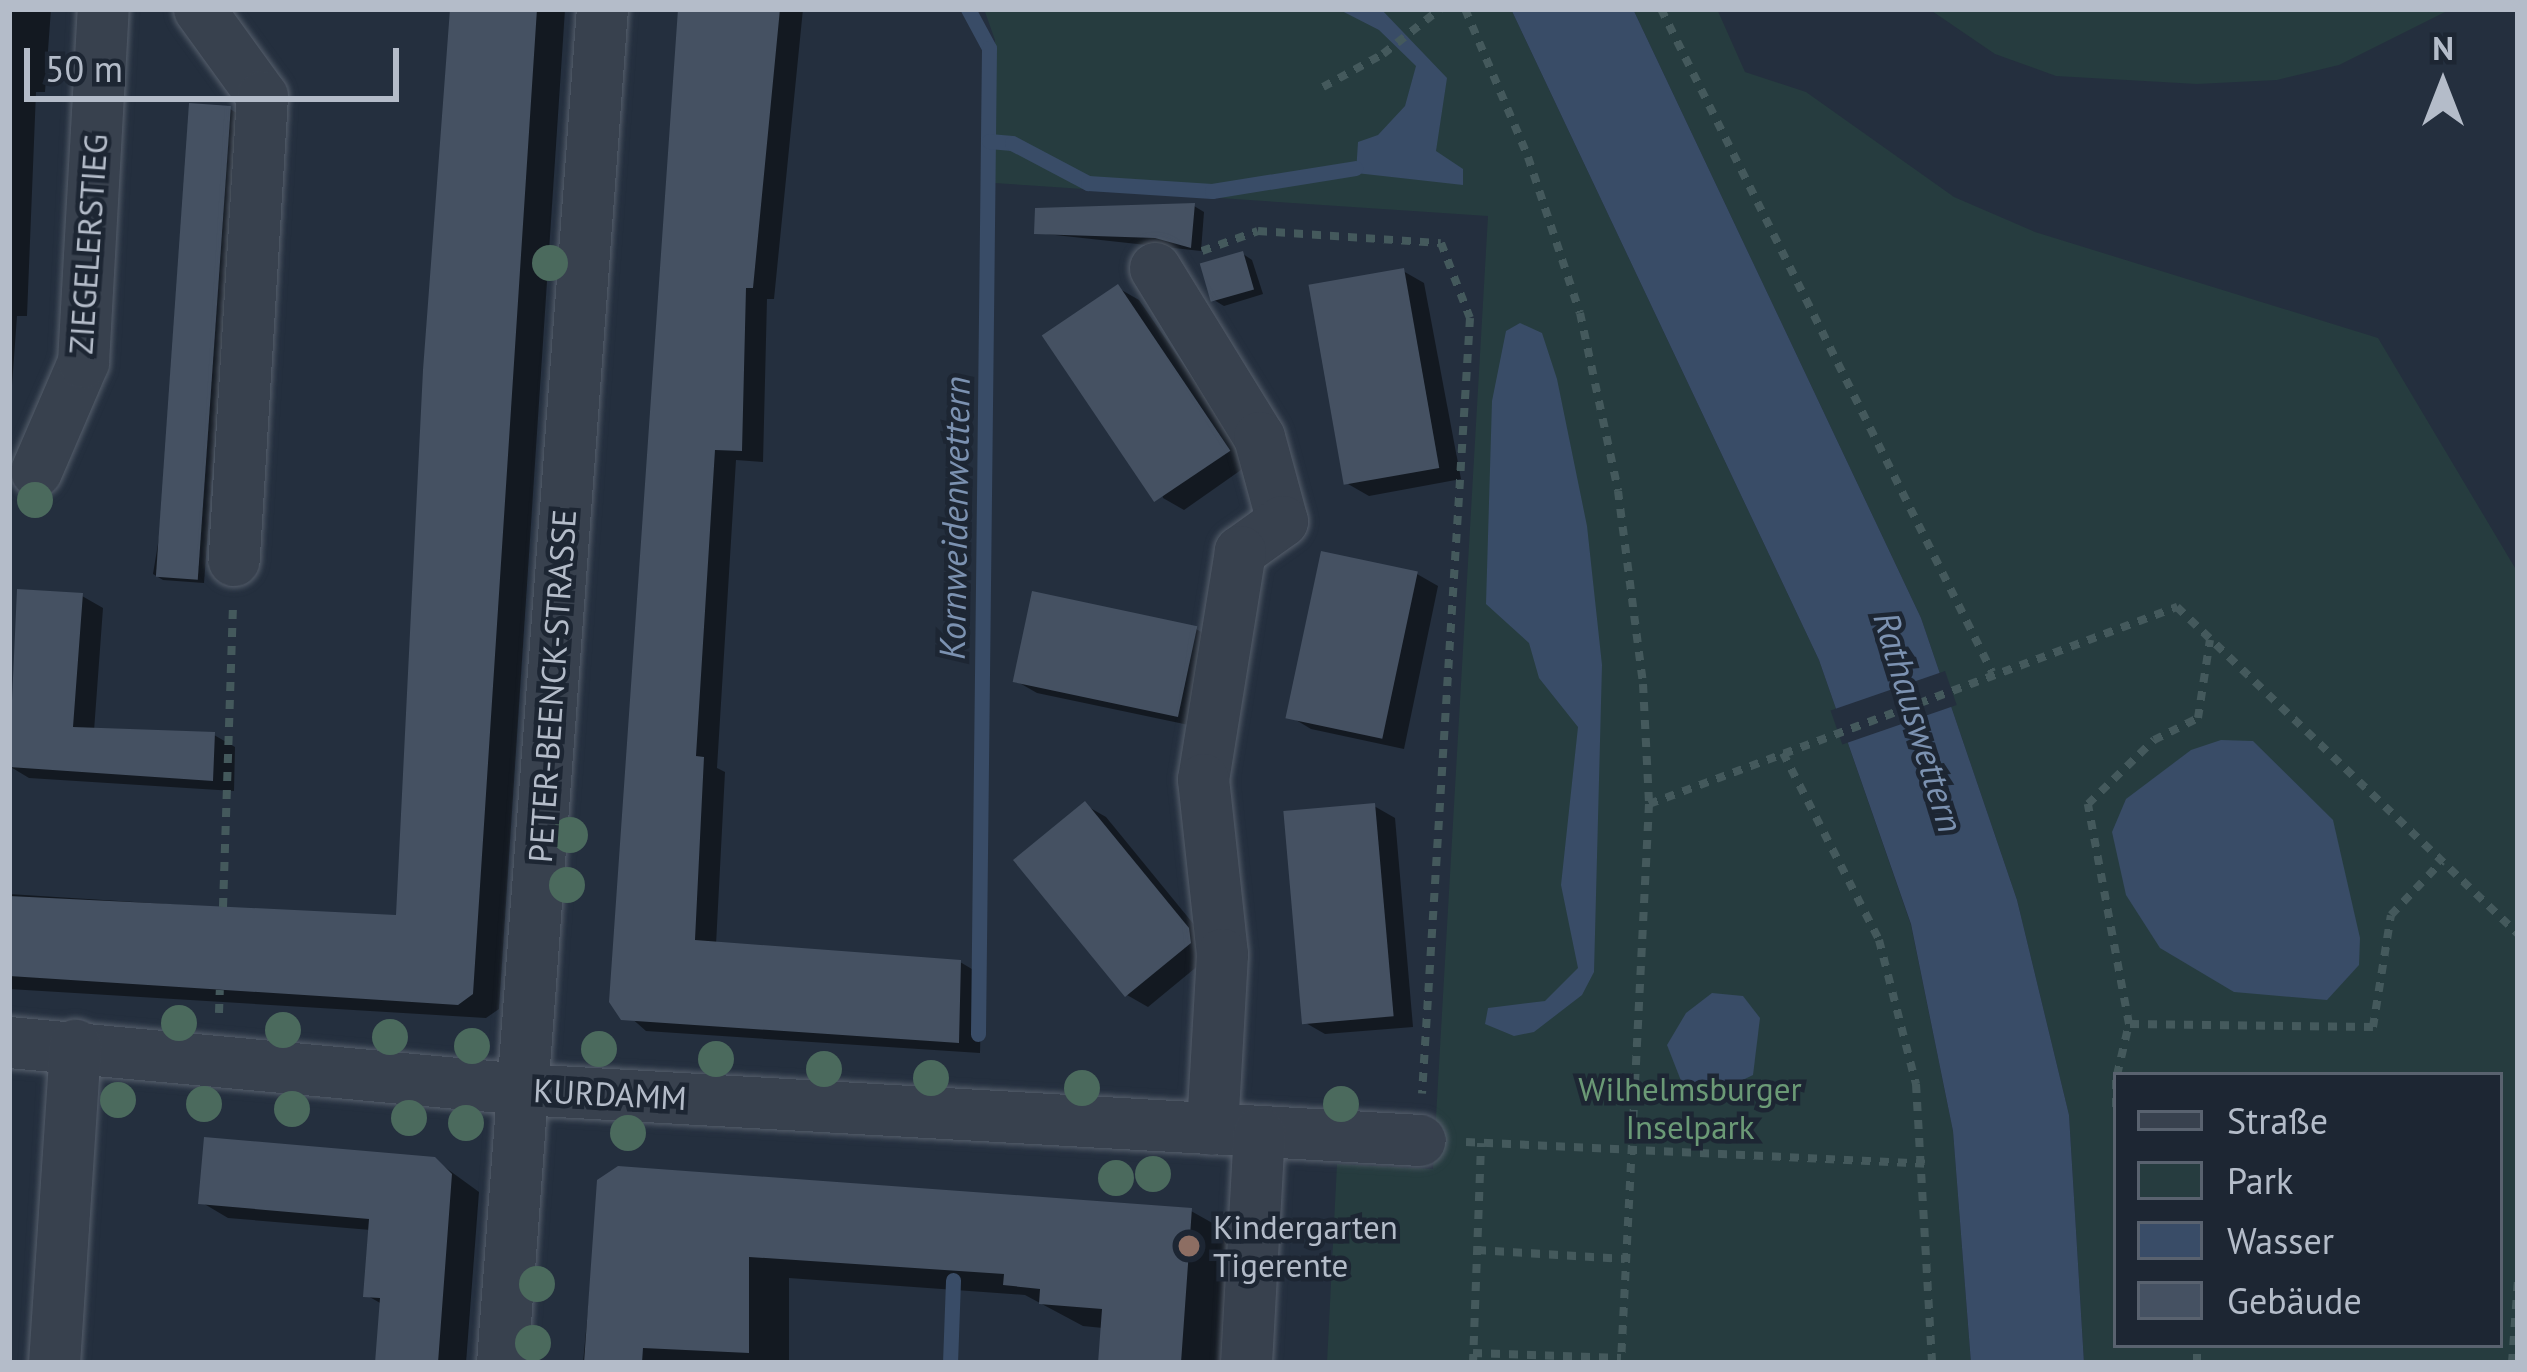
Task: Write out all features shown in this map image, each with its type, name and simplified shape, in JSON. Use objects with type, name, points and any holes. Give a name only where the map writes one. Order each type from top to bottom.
[{"type":"street","name":"ZIEGELERSTIEG","points":[[36,471],[83,362],[104,9]]},
{"type":"street","points":[[200,9],[262,96],[234,560]]},
{"type":"street","name":"PETER-BEENCK-STRASSE","points":[[502,1363],[602,9]]},
{"type":"street","points":[[1155,268],[1259,437],[1282,520],[1240,550],[1203,779],[1236,1131],[1246,1363]]},
{"type":"street","name":"KURDAMM","points":[[9,1042],[522,1089],[1420,1140]]},
{"type":"street","points":[[54,1363],[75,1045]]},
{"type":"path","points":[[1323,87],[1382,54],[1439,9]]},
{"type":"path","points":[[1465,9],[1528,158],[1580,313],[1618,491],[1643,684],[1649,804],[1621,1361],[1473,1358],[1481,1143]]},
{"type":"path","points":[[1661,9],[1992,672]]},
{"type":"path","points":[[1155,268],[1258,231],[1441,243],[1470,318],[1420,1140],[1926,1164]]},
{"type":"path","points":[[224,907],[234,560]]},
{"type":"path","points":[[1649,804],[1992,672],[2177,607],[2518,934]]},
{"type":"path","points":[[2117,1072],[2129,1024],[2088,804],[2154,740],[2198,718],[2210,639]]},
{"type":"path","points":[[1783,753],[1879,940],[1916,1084],[1926,1164],[1932,1363]]},
{"type":"path","points":[[2129,1024],[2373,1027],[2391,915],[2442,861]]},
{"type":"path","points":[[1478,1250],[1625,1258]]},
{"type":"path","points":[[2512,1363],[2518,1280]]},
{"type":"green space","name":"Wilhelmsburger Inselpark","points":[[984,9],[1511,9],[1819,660],[1911,925],[1953,1131],[1971,1363],[1327,1363],[1337,1164],[1433,1169],[1488,216],[994,183],[995,40]]},
{"type":"green space","points":[[1633,9],[1717,9],[1745,72],[1806,92],[1954,197],[2035,232],[2378,338],[2518,573],[2518,1363],[2084,1363],[2069,1115],[2017,900],[1921,618]]},
{"type":"green space","points":[[1929,9],[2451,9],[2339,65],[2277,80],[2197,84],[2056,76],[1995,54]]},
{"type":"water","points":[[1338,9],[1381,9],[1447,78],[1436,151],[1463,169],[1463,185],[1356,173],[1358,142],[1378,135],[1405,106],[1416,66],[1379,30]]},
{"type":"water","name":"Rathauswettern","points":[[1511,9],[1633,9],[1921,618],[2017,900],[2069,1115],[2084,1363],[1971,1363],[1953,1131],[1911,924],[1819,660]]},
{"type":"water","points":[[1520,323],[1542,333],[1557,379],[1587,526],[1602,665],[1594,972],[1582,995],[1534,1032],[1514,1036],[1485,1024],[1488,1008],[1545,1001],[1578,968],[1561,885],[1578,727],[1539,678],[1529,643],[1486,604],[1492,401],[1506,331]]},
{"type":"water","points":[[2221,740],[2253,741],[2333,820],[2360,938],[2359,965],[2327,1000],[2234,992],[2160,948],[2126,895],[2112,832],[2126,799],[2191,750]]},
{"type":"water","points":[[1712,993],[1743,996],[1760,1018],[1753,1075],[1720,1091],[1685,1091],[1667,1045],[1686,1013]]},
{"type":"pier","points":[[1945,671],[1957,705],[1842,744],[1831,710]]},
{"type":"building","points":[[450,9],[537,9],[473,994],[458,1005],[9,976],[9,896],[396,915],[423,370]]},
{"type":"building","points":[[678,9],[780,9],[753,288],[746,288],[742,451],[715,450],[696,756],[704,757],[695,940],[961,960],[959,1043],[621,1020],[609,1002]]},
{"type":"building","points":[[189,103],[231,106],[198,580],[156,577]]},
{"type":"building","points":[[1195,203],[1191,248],[1155,238],[1034,234],[1035,208]]},
{"type":"building","points":[[1243,251],[1254,289],[1211,302],[1200,263]]},
{"type":"building","points":[[1404,268],[1439,468],[1344,485],[1308,285]]},
{"type":"building","points":[[1118,284],[1230,451],[1154,502],[1042,335]]},
{"type":"building","points":[[1321,551],[1418,572],[1382,739],[1285,718]]},
{"type":"building","points":[[17,589],[83,593],[73,727],[215,732],[213,781],[9,767]]},
{"type":"building","points":[[1032,591],[1197,626],[1178,717],[1013,682]]},
{"type":"building","points":[[1085,801],[1189,928],[1191,943],[1125,997],[1013,860]]},
{"type":"building","points":[[1375,803],[1394,1016],[1302,1024],[1283,811]]},
{"type":"building","points":[[204,1137],[435,1157],[452,1174],[438,1363],[375,1363],[380,1298],[363,1297],[369,1219],[198,1204]]},
{"type":"building","points":[[618,1166],[1192,1208],[1181,1363],[1098,1363],[1102,1309],[1039,1304],[1040,1289],[1003,1285],[1004,1274],[749,1257],[749,1353],[643,1348],[642,1363],[584,1363],[597,1180]]},
{"type":"waterway","name":"Kornweidenwettern","points":[[968,9],[989,48],[978,1034]]},
{"type":"waterway","points":[[989,141],[1012,143],[1088,183],[1212,191],[1355,168]]},
{"type":"waterway","name":"Kornweidenwettern","points":[[950,1363],[953,1280]]},
{"type":"place","name":"Kindergarten Tigerente","points":[[1189,1246]]}]
